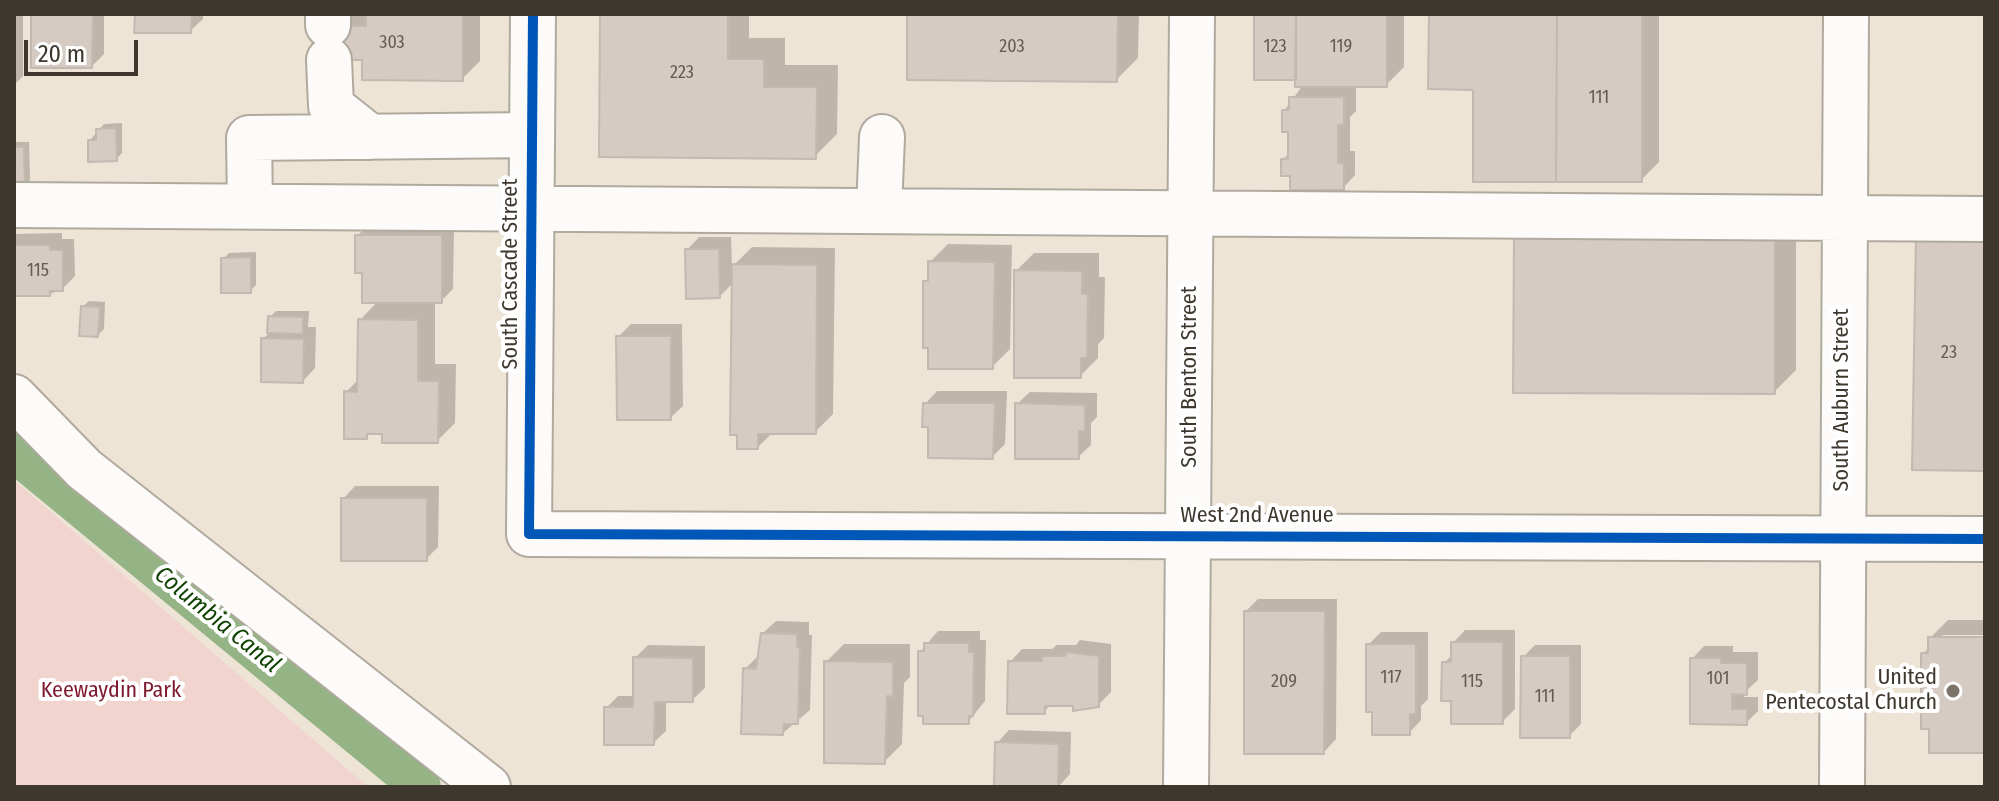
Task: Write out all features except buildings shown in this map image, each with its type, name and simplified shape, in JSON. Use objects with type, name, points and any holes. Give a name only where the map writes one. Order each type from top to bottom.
[{"type":"street","name":"South Cascade Street","points":[[529,534],[533,14]]},
{"type":"street","name":"South Benton Street","points":[[1186,787],[1192,14]]},
{"type":"street","name":"South Auburn Street","points":[[1842,787],[1846,14]]},
{"type":"street","points":[[328,33],[331,106],[370,137]]},
{"type":"street","points":[[250,206],[249,138],[532,135]]},
{"type":"street","points":[[879,209],[882,137]]},
{"type":"street","points":[[14,205],[532,206],[1985,219]]},
{"type":"street","points":[[14,397],[84,469],[488,787]]},
{"type":"street","name":"West 2nd Avenue","points":[[529,534],[1985,539]]},
{"type":"green space","name":"Keewaydin Park","points":[[14,480],[368,787],[14,787]]},
{"type":"waterway","name":"Columbia Canal","points":[[14,452],[421,787]]},
{"type":"cycle path","points":[[533,14],[529,534],[1985,539]]},
{"type":"place","name":"United Pentecostal Church","points":[[1953,691]]}]
